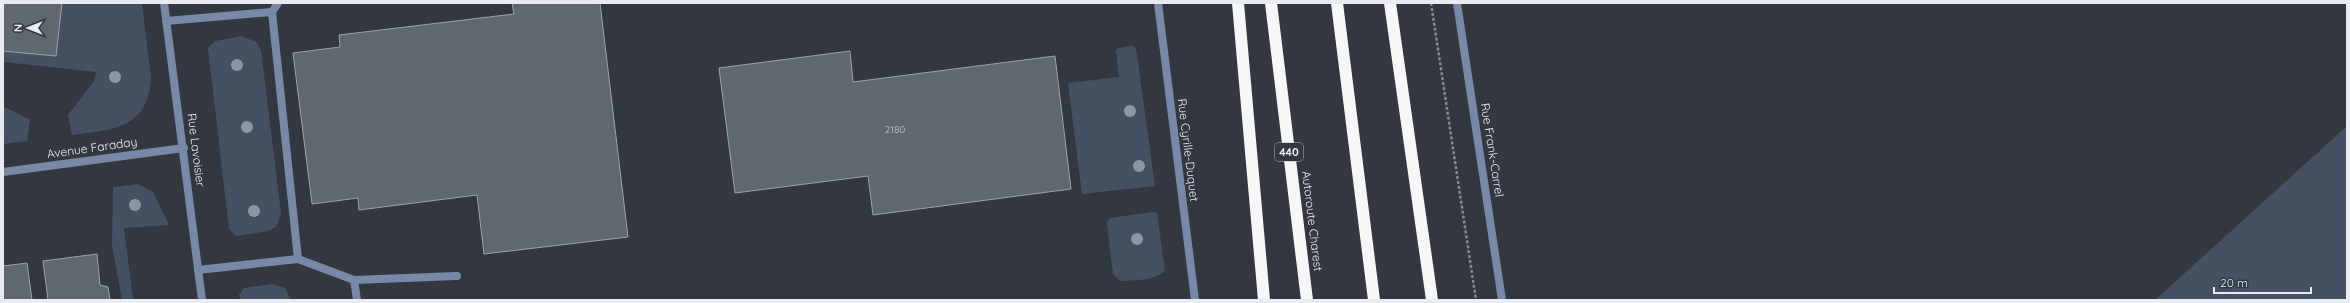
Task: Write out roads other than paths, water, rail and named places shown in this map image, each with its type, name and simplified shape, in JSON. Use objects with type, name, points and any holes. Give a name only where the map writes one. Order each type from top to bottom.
[{"type":"highway","points":[[1238,3],[1264,300]]},
{"type":"highway","name":"Autoroute Charest","points":[[1271,3],[1307,300]]},
{"type":"highway","points":[[1337,3],[1374,300]]},
{"type":"highway","points":[[1390,3],[1432,300]]},
{"type":"street","name":"Rue Lavoisier","points":[[164,3],[184,148],[202,300]]},
{"type":"street","points":[[278,3],[272,12],[298,258]]},
{"type":"street","name":"Rue Cyrille-Duquet","points":[[1158,3],[1195,300]]},
{"type":"street","name":"Rue Frank-Carrel","points":[[1457,3],[1502,300]]},
{"type":"street","points":[[166,21],[272,12]]},
{"type":"street","name":"Avenue Faraday","points":[[3,172],[184,148]]},
{"type":"street","points":[[198,270],[298,258],[354,280],[457,276]]},
{"type":"street","points":[[354,280],[357,300]]}]
